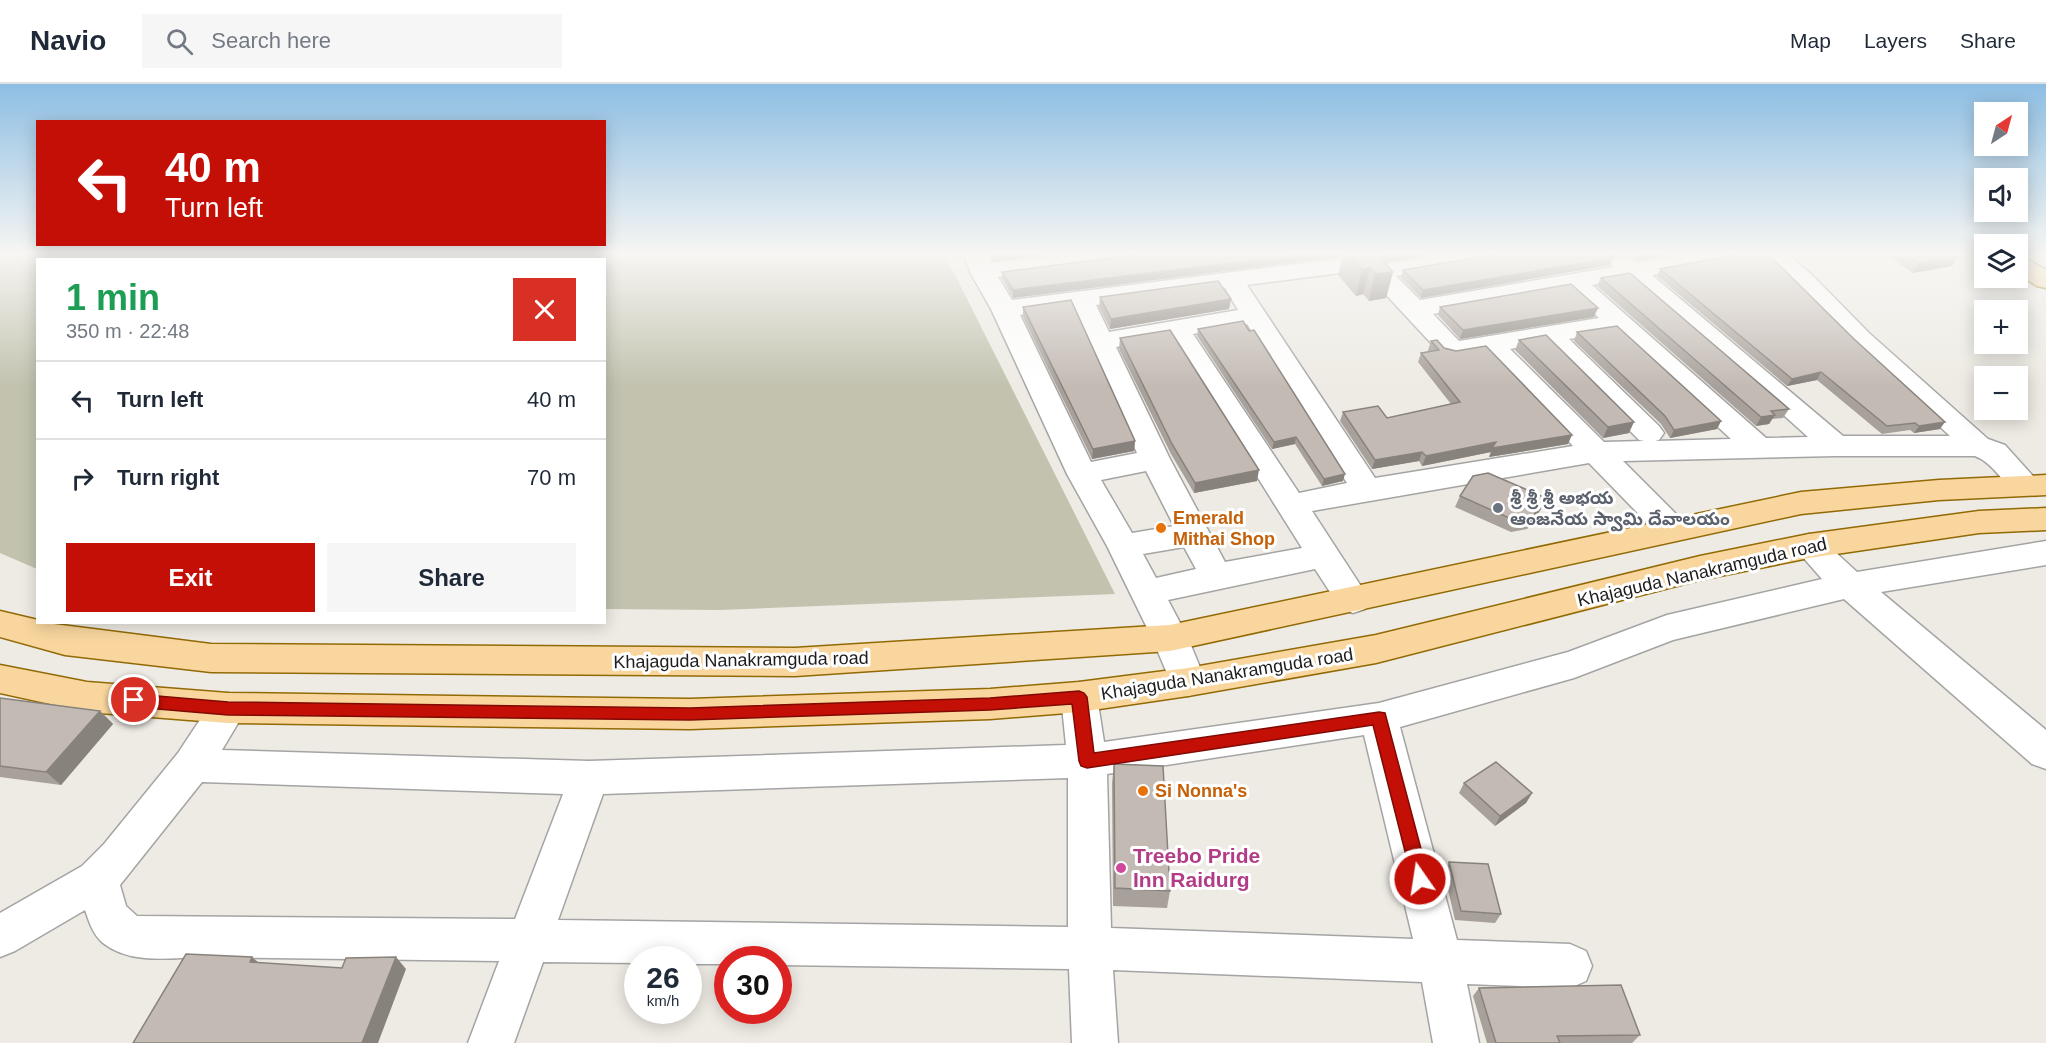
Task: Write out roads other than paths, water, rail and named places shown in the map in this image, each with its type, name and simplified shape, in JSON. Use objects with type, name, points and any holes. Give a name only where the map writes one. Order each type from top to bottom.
[{"type":"main road","name":"Khajaguda Nanakramguda road","points":[[0,624],[65,641],[211,658],[795,662],[1170,638],[1801,503],[1939,490],[2036,485]]},
{"type":"main road","name":"Khajaguda Nanakramguda road","points":[[0,679],[87,697],[228,708],[690,714],[990,704],[1079,697],[1188,682],[1376,649],[1700,568],[1809,546],[1979,522],[2046,519]]},
{"type":"street","points":[[998,298],[1082,474],[1123,546],[1170,638],[1188,682]]},
{"type":"street","points":[[1004,309],[1081,298],[1155,459],[1216,576]]},
{"type":"street","points":[[1243,298],[1366,490]]},
{"type":"street","points":[[1404,298],[1453,350],[1620,323]]},
{"type":"street","points":[[1415,309],[1481,298]]},
{"type":"street","points":[[1592,298],[1759,448]]},
{"type":"street","points":[[1665,298],[1836,446]]},
{"type":"street","points":[[1820,298],[1860,339],[1978,446]]},
{"type":"street","points":[[1102,341],[1255,315]]},
{"type":"street","points":[[1177,329],[1353,600]]},
{"type":"street","points":[[1548,334],[1649,433]]},
{"type":"street","points":[[1489,343],[1673,530]]},
{"type":"street","points":[[1290,505],[1595,452],[1836,446],[1978,446],[1994,452],[2036,485]]},
{"type":"street","points":[[1082,474],[1155,459]]},
{"type":"street","points":[[1123,546],[1193,534]]},
{"type":"street","points":[[1809,546],[2046,753]]},
{"type":"street","points":[[192,765],[589,778],[1087,761],[1379,718],[1574,664],[1667,628],[1851,585],[2046,553]]},
{"type":"street","points":[[1147,593],[1216,576],[1325,555]]},
{"type":"street","points":[[1079,697],[1087,761],[1089,948],[1095,1043]]},
{"type":"street","points":[[0,936],[97,880],[119,857],[192,765],[228,708]]},
{"type":"street","points":[[1379,718],[1440,961],[1456,1043]]},
{"type":"street","points":[[491,1043],[589,778]]},
{"type":"street","points":[[97,880],[111,921],[129,934],[154,939],[195,936],[1089,948],[1570,966]]},
{"type":"place","name":"శ్రీ శ్రీ శ్రీ అభయ ఆంజనేయ స్వామి దేవాలయం","points":[[1498,508]]},
{"type":"place","name":"Emerald Mithai Shop","points":[[1161,528]]},
{"type":"place","name":"Si Nonna's","points":[[1143,791]]},
{"type":"place","name":"Treebo Pride Inn Raidurg","points":[[1121,868]]}]
